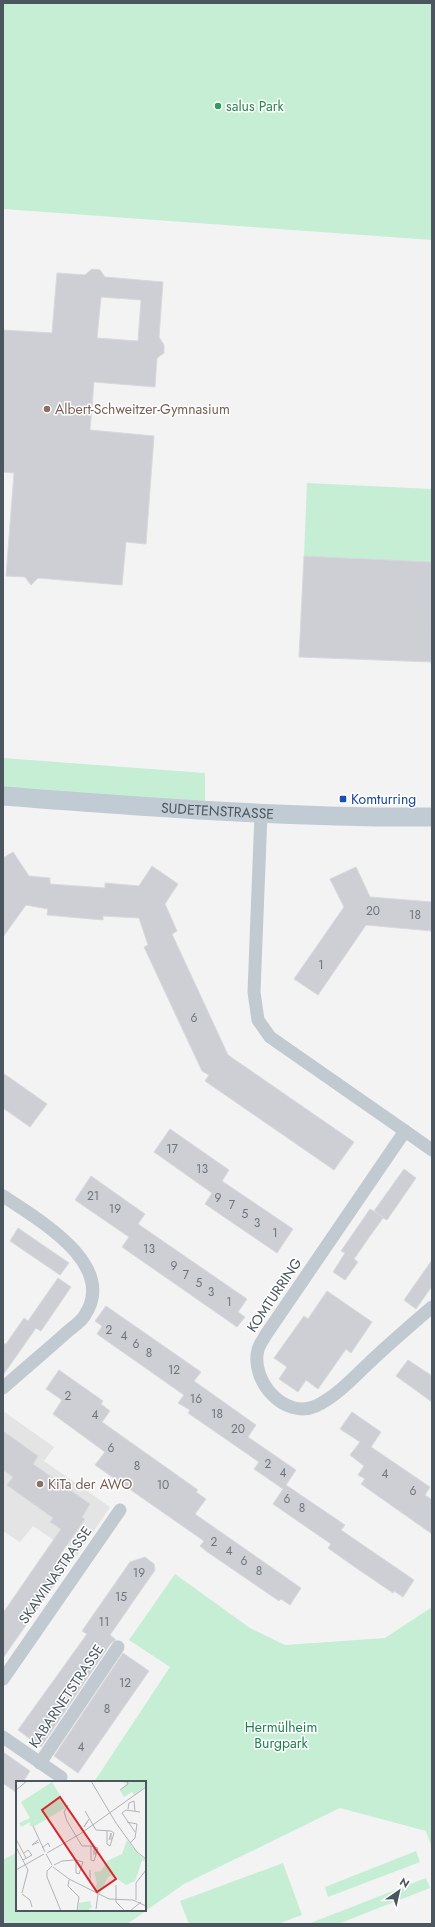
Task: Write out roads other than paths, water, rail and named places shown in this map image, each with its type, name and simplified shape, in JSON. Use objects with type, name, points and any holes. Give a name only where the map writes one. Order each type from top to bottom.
[{"type":"street","name":"SUDETENSTRASSE","points":[[3,796],[261,814],[356,817],[432,817]]},
{"type":"street","points":[[261,814],[254,992],[258,1020],[270,1037],[432,1150]]},
{"type":"street","name":"KOMTURRING","points":[[405,1131],[265,1336],[258,1350],[258,1364],[262,1382],[274,1397],[292,1407],[304,1408],[316,1406],[341,1389],[404,1330],[432,1307]]},
{"type":"street","points":[[3,1196],[42,1223],[73,1248],[84,1264],[92,1282],[92,1299],[85,1316],[3,1388]]},
{"type":"street","name":"SKAWINASTRASSE","points":[[3,1679],[120,1510]]},
{"type":"street","name":"KABARNETSTRASSE","points":[[40,1763],[118,1648]]},
{"type":"street","points":[[3,1737],[61,1777]]},
{"type":"place","name":"salus Park","points":[[218,106]]},
{"type":"place","name":"Albert-Schweitzer-Gymnasium","points":[[47,409]]},
{"type":"place","name":"Komturring","points":[[343,799]]},
{"type":"place","name":"KiTa der AWO","points":[[40,1484]]},
{"type":"park label","name":"Hermülheim Burgpark","points":[[281,1736]]}]
